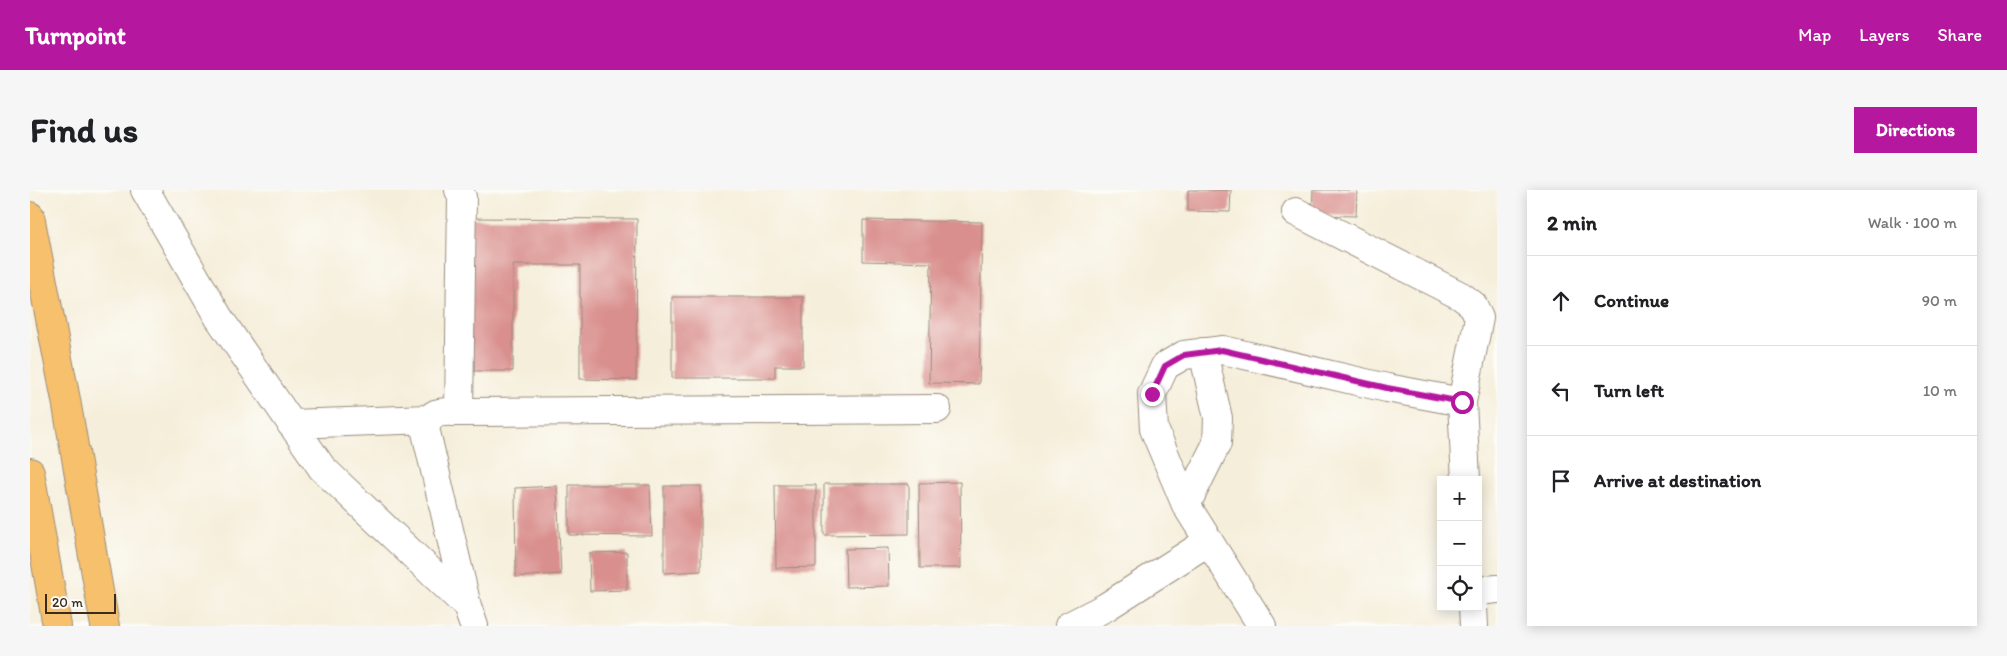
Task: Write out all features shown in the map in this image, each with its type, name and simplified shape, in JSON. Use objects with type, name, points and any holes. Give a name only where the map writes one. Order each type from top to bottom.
[{"type":"main road","points":[[30,216],[66,400],[105,626]]},
{"type":"main road","points":[[30,472],[57,626]]},
{"type":"street","points":[[459,412],[462,197],[460,190]]},
{"type":"street","points":[[152,193],[219,318],[322,468],[470,616]]},
{"type":"street","points":[[1296,212],[1461,296],[1488,318],[1462,402],[1466,476]]},
{"type":"street","points":[[1262,626],[1186,505],[1154,429],[1152,394],[1165,366],[1184,355],[1222,350],[1387,388],[1462,402]]},
{"type":"street","points":[[1186,505],[1217,443],[1218,418],[1204,352]]},
{"type":"street","points":[[470,616],[425,428],[429,419],[439,412],[937,408]]},
{"type":"street","points":[[291,424],[429,419]]},
{"type":"street","points":[[1069,626],[1106,607],[1209,541]]},
{"type":"street","points":[[1482,591],[1497,589]]},
{"type":"street","points":[[1473,611],[1474,626]]},
{"type":"building","points":[[1188,190],[1231,190],[1230,212],[1188,211]]},
{"type":"building","points":[[1313,190],[1357,190],[1356,216],[1312,215]]},
{"type":"building","points":[[463,218],[637,219],[636,380],[580,379],[580,265],[513,265],[513,371],[462,371]]},
{"type":"building","points":[[863,220],[982,222],[979,384],[929,383],[931,263],[863,261]]},
{"type":"building","points":[[672,297],[803,297],[803,366],[775,366],[775,378],[672,378]]},
{"type":"building","points":[[960,482],[961,568],[920,568],[919,483]]},
{"type":"building","points":[[824,484],[909,484],[909,534],[824,535]]},
{"type":"building","points":[[569,485],[650,485],[652,536],[569,535]]},
{"type":"building","points":[[775,485],[816,485],[816,567],[776,568]]},
{"type":"building","points":[[557,486],[561,574],[516,577],[515,488]]},
{"type":"building","points":[[664,486],[701,486],[701,571],[664,573]]},
{"type":"building","points":[[888,548],[889,586],[846,587],[845,549]]},
{"type":"building","points":[[627,552],[627,590],[590,591],[589,553]]},
{"type":"route","points":[[1152,394],[1165,366],[1184,355],[1222,350],[1387,388],[1462,402]]}]
